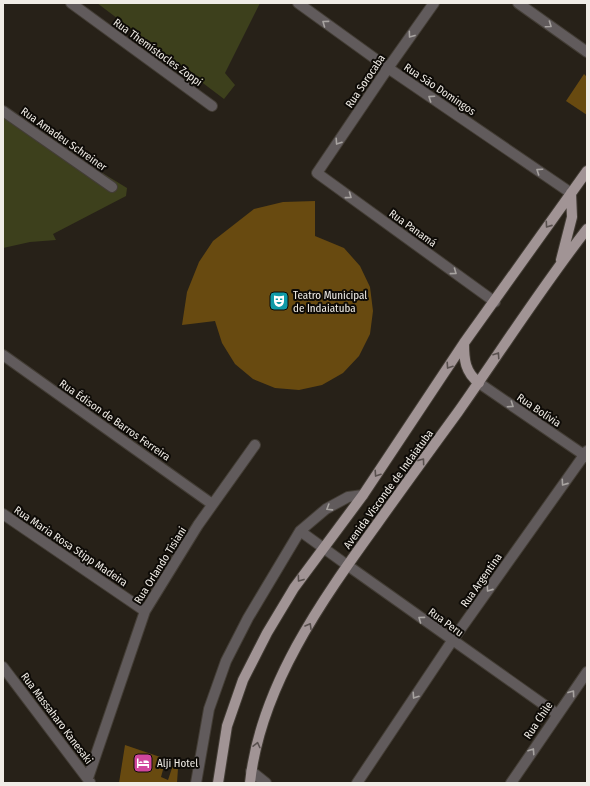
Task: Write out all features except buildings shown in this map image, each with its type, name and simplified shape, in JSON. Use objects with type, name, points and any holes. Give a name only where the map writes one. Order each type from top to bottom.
[{"type":"main road","name":"Avenida Visconde de Indaiatuba","points":[[218,783],[227,726],[243,680],[294,588],[363,495],[464,343],[495,302],[587,171]]},
{"type":"main road","points":[[559,265],[572,217],[571,193]]},
{"type":"main road","name":"Avenida Visconde de Indaiatuba","points":[[250,783],[251,772],[260,734],[284,670],[347,566],[478,383],[559,265],[587,229]]},
{"type":"main road","points":[[464,343],[466,368],[478,383]]},
{"type":"street","name":"Rua Themístocles Zoppi","points":[[71,3],[212,106]]},
{"type":"street","name":"Rua São Domingos","points":[[298,3],[388,68],[571,193]]},
{"type":"street","name":"Rua Sorocaba","points":[[317,173],[434,3]]},
{"type":"street","points":[[518,3],[587,52]]},
{"type":"street","name":"Rua Amadeu Schreiner","points":[[3,111],[112,187]]},
{"type":"street","name":"Rua Panamá","points":[[317,173],[495,302]]},
{"type":"street","name":"Rua Édison de Barros Ferreira","points":[[3,355],[212,504]]},
{"type":"street","name":"Rua Bolívia","points":[[478,383],[586,454]]},
{"type":"street","name":"Rua Orlando Tisiani","points":[[89,780],[145,611],[212,504],[255,445]]},
{"type":"street","name":"Rua Argentina","points":[[357,783],[452,641],[586,454]]},
{"type":"street","name":"Avenida Visconde de Indaiatuba","points":[[196,783],[209,709],[226,661],[248,618],[300,531],[326,509],[348,497],[363,495]]},
{"type":"street","name":"Rua Maria Rosa Stipp Madeira","points":[[3,514],[145,611]]},
{"type":"street","name":"Rua Peru","points":[[300,531],[452,641],[557,714]]},
{"type":"street","name":"Rua Chile","points":[[511,783],[587,672]]},
{"type":"street","name":"Rua Massaharo Kanesaki","points":[[5,673],[89,780]]},
{"type":"street","points":[[251,772],[266,783]]},
{"type":"green space","points":[[97,3],[260,3],[225,73],[235,85],[224,99]]},
{"type":"green space","points":[[3,112],[127,188],[126,196],[53,234],[56,240],[30,242],[3,248]]},
{"type":"place","name":"Teatro Municipal de Indaiatuba","points":[[279,301]]},
{"type":"place","name":"Alji Hotel","points":[[143,763]]}]
